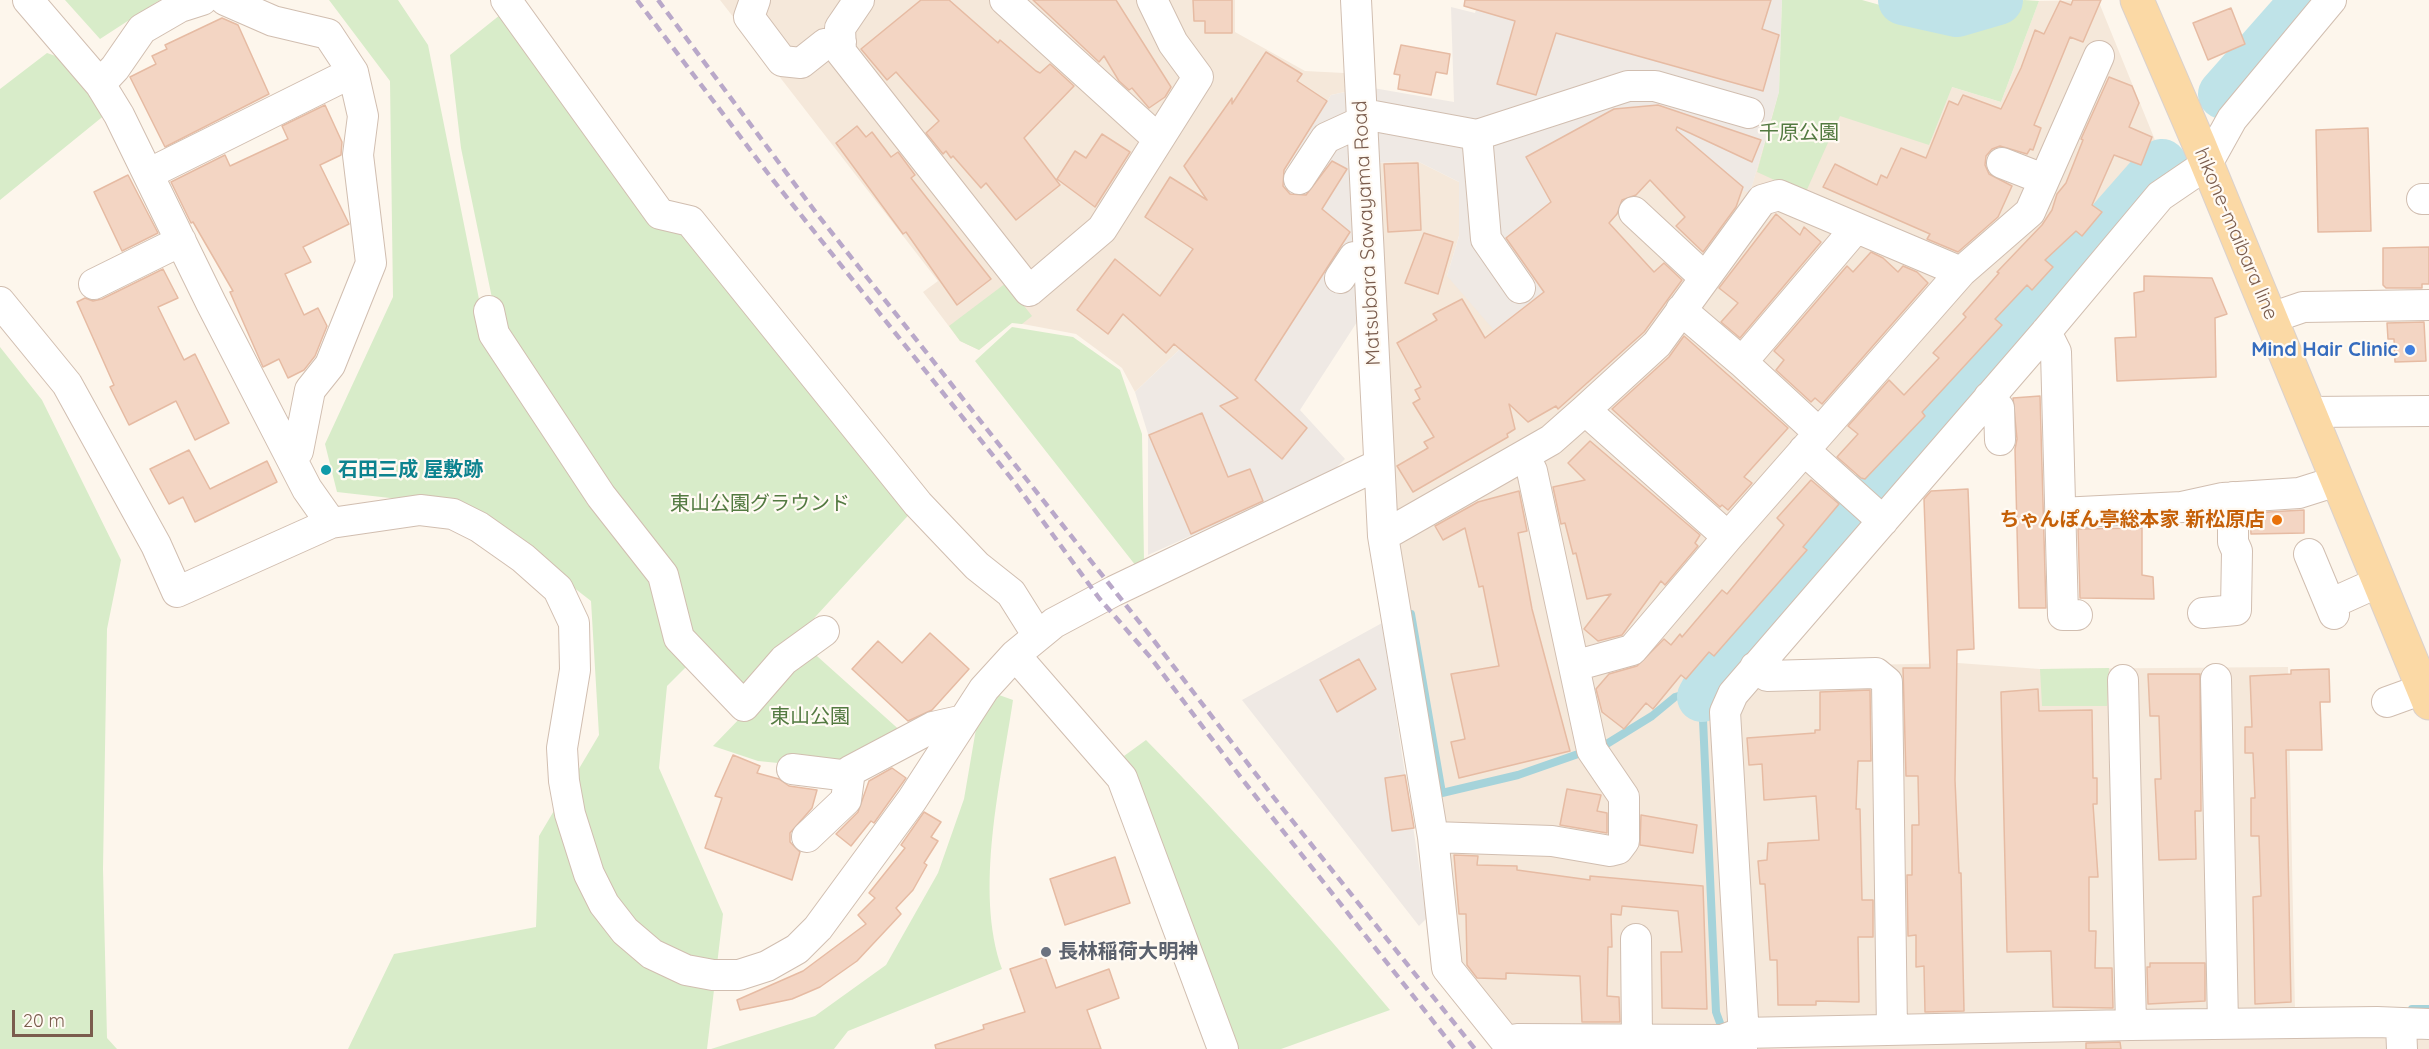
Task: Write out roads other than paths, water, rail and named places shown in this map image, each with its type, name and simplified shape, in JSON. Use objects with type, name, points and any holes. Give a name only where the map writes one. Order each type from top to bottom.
[{"type":"main road","name":"hikone-maibara line","points":[[2137,0],[2271,318],[2426,696]]},
{"type":"street","points":[[28,0],[100,84],[119,115],[307,489],[331,523]]},
{"type":"street","points":[[100,84],[115,69],[142,29],[180,8],[201,0]]},
{"type":"street","points":[[225,0],[273,21],[328,34],[353,72],[363,116],[358,155],[371,263],[330,365],[310,390],[298,451],[290,456]]},
{"type":"street","points":[[506,0],[660,214],[690,221],[918,504],[977,566],[1011,593],[1038,636]]},
{"type":"street","points":[[755,0],[749,17],[782,61],[801,63],[825,44],[841,42]]},
{"type":"street","points":[[859,0],[840,28],[841,52],[1029,291],[1102,229],[1198,77],[1173,43],[1152,0]]},
{"type":"street","points":[[1005,0],[1158,139]]},
{"type":"street","name":"Matsubara Sawayama Road","points":[[1356,0],[1383,536],[1381,583],[1433,837],[1447,968],[1484,1004],[1510,1047]]},
{"type":"street","points":[[1742,1041],[1725,712],[1734,694],[1755,667],[1806,620],[1861,556],[1871,510],[1989,397],[2160,196],[2207,164],[2232,119],[2331,0]]},
{"type":"street","points":[[1574,666],[1632,650],[1811,441],[1961,272],[2030,212],[2099,56]]},
{"type":"street","points":[[148,174],[353,72]]},
{"type":"street","points":[[1299,179],[1326,138],[1374,116],[1477,135],[1628,86],[1655,86],[1749,113]]},
{"type":"street","points":[[1477,135],[1486,239],[1520,288]]},
{"type":"street","points":[[2002,163],[2043,179]]},
{"type":"street","points":[[1383,536],[1551,440],[1585,410],[1657,344],[1762,200],[1779,195],[1961,272]]},
{"type":"street","points":[[1634,212],[1704,277]]},
{"type":"street","points":[[1742,362],[1856,228]]},
{"type":"street","points":[[94,284],[181,241]]},
{"type":"street","points":[[1340,278],[1354,257],[1368,255]]},
{"type":"street","points":[[0,302],[67,384],[151,535],[177,592],[331,523],[420,510],[453,514],[480,527],[524,558],[558,589],[574,623],[575,670],[562,748],[564,781],[570,814],[589,874],[604,904],[624,932],[652,954],[686,970],[713,975],[739,975],[767,966],[797,949],[818,928],[854,882],[984,689],[1015,655],[1054,623],[1114,591],[1342,494],[1378,465]]},
{"type":"street","points":[[2271,318],[2303,307],[2429,305]]},
{"type":"street","points":[[1681,310],[1742,362],[1871,510]]},
{"type":"street","points":[[489,311],[494,334],[601,496],[663,575],[679,638],[744,706],[784,660],[824,631]]},
{"type":"street","points":[[2046,332],[2056,352],[2060,513],[2070,615]]},
{"type":"street","points":[[1989,397],[1999,408],[2000,440]]},
{"type":"street","points":[[1585,410],[1728,537]]},
{"type":"street","points":[[2309,412],[2429,411]]},
{"type":"street","points":[[1433,837],[1552,841],[1610,851],[1618,849],[1624,841],[1624,797],[1605,764],[1592,750],[1532,471],[1525,456]]},
{"type":"street","points":[[2060,513],[2183,515],[2234,497],[2299,493],[2337,481]]},
{"type":"street","points":[[2203,612],[2236,610],[2237,550],[2233,543],[2234,497]]},
{"type":"street","points":[[2309,554],[2332,609],[2379,582]]},
{"type":"street","points":[[1015,655],[1122,778],[1223,1049]]},
{"type":"street","points":[[1755,667],[1767,676],[1876,673],[1887,682],[1896,1037]]},
{"type":"street","points":[[2216,679],[2223,1024]]},
{"type":"street","points":[[2123,680],[2131,1025]]},
{"type":"street","points":[[2387,702],[2426,696]]},
{"type":"street","points":[[807,837],[846,800],[850,771],[933,727],[964,720]]},
{"type":"street","points":[[792,769],[849,776]]},
{"type":"street","points":[[1636,939],[1636,1038]]},
{"type":"street","points":[[1510,1047],[1517,1039],[1636,1038],[1742,1041],[1896,1037],[1997,1019],[2050,1038],[2131,1025],[2192,1037],[2223,1024],[2315,1036],[2377,1022],[2411,1033]]},
{"type":"waterway","points":[[1903,0],[1957,12],[1998,0]]},
{"type":"waterway","points":[[2223,94],[2306,0]]},
{"type":"waterway","points":[[1702,697],[1716,672],[2162,164]]},
{"type":"waterway","points":[[1411,614],[1442,793],[1518,775],[1581,753]]},
{"type":"waterway","points":[[1605,745],[1652,716],[1675,697],[1689,693],[1702,697],[1716,1012],[1720,1023]]},
{"type":"waterway","points":[[2412,1009],[2429,1009]]},
{"type":"railway","points":[[637,0],[773,180],[1015,483],[1099,598],[1151,658],[1242,779],[1455,1049]]},
{"type":"railway","points":[[658,0],[817,214],[1155,642],[1275,799],[1475,1049]]},
{"type":"place","name":"Mind Hair Clinic","points":[[2410,350]]},
{"type":"place","name":"石田三成 屋敷跡","points":[[326,470]]},
{"type":"place","name":"ちゃんぽん亭総本家 新松原店","points":[[2277,520]]},
{"type":"place","name":"長林稲荷大明神","points":[[1046,952]]},
{"type":"park label","name":"千原公園","points":[[1799,133]]},
{"type":"park label","name":"東山公園グラウンド","points":[[760,504]]},
{"type":"park label","name":"東山公園","points":[[810,717]]}]
